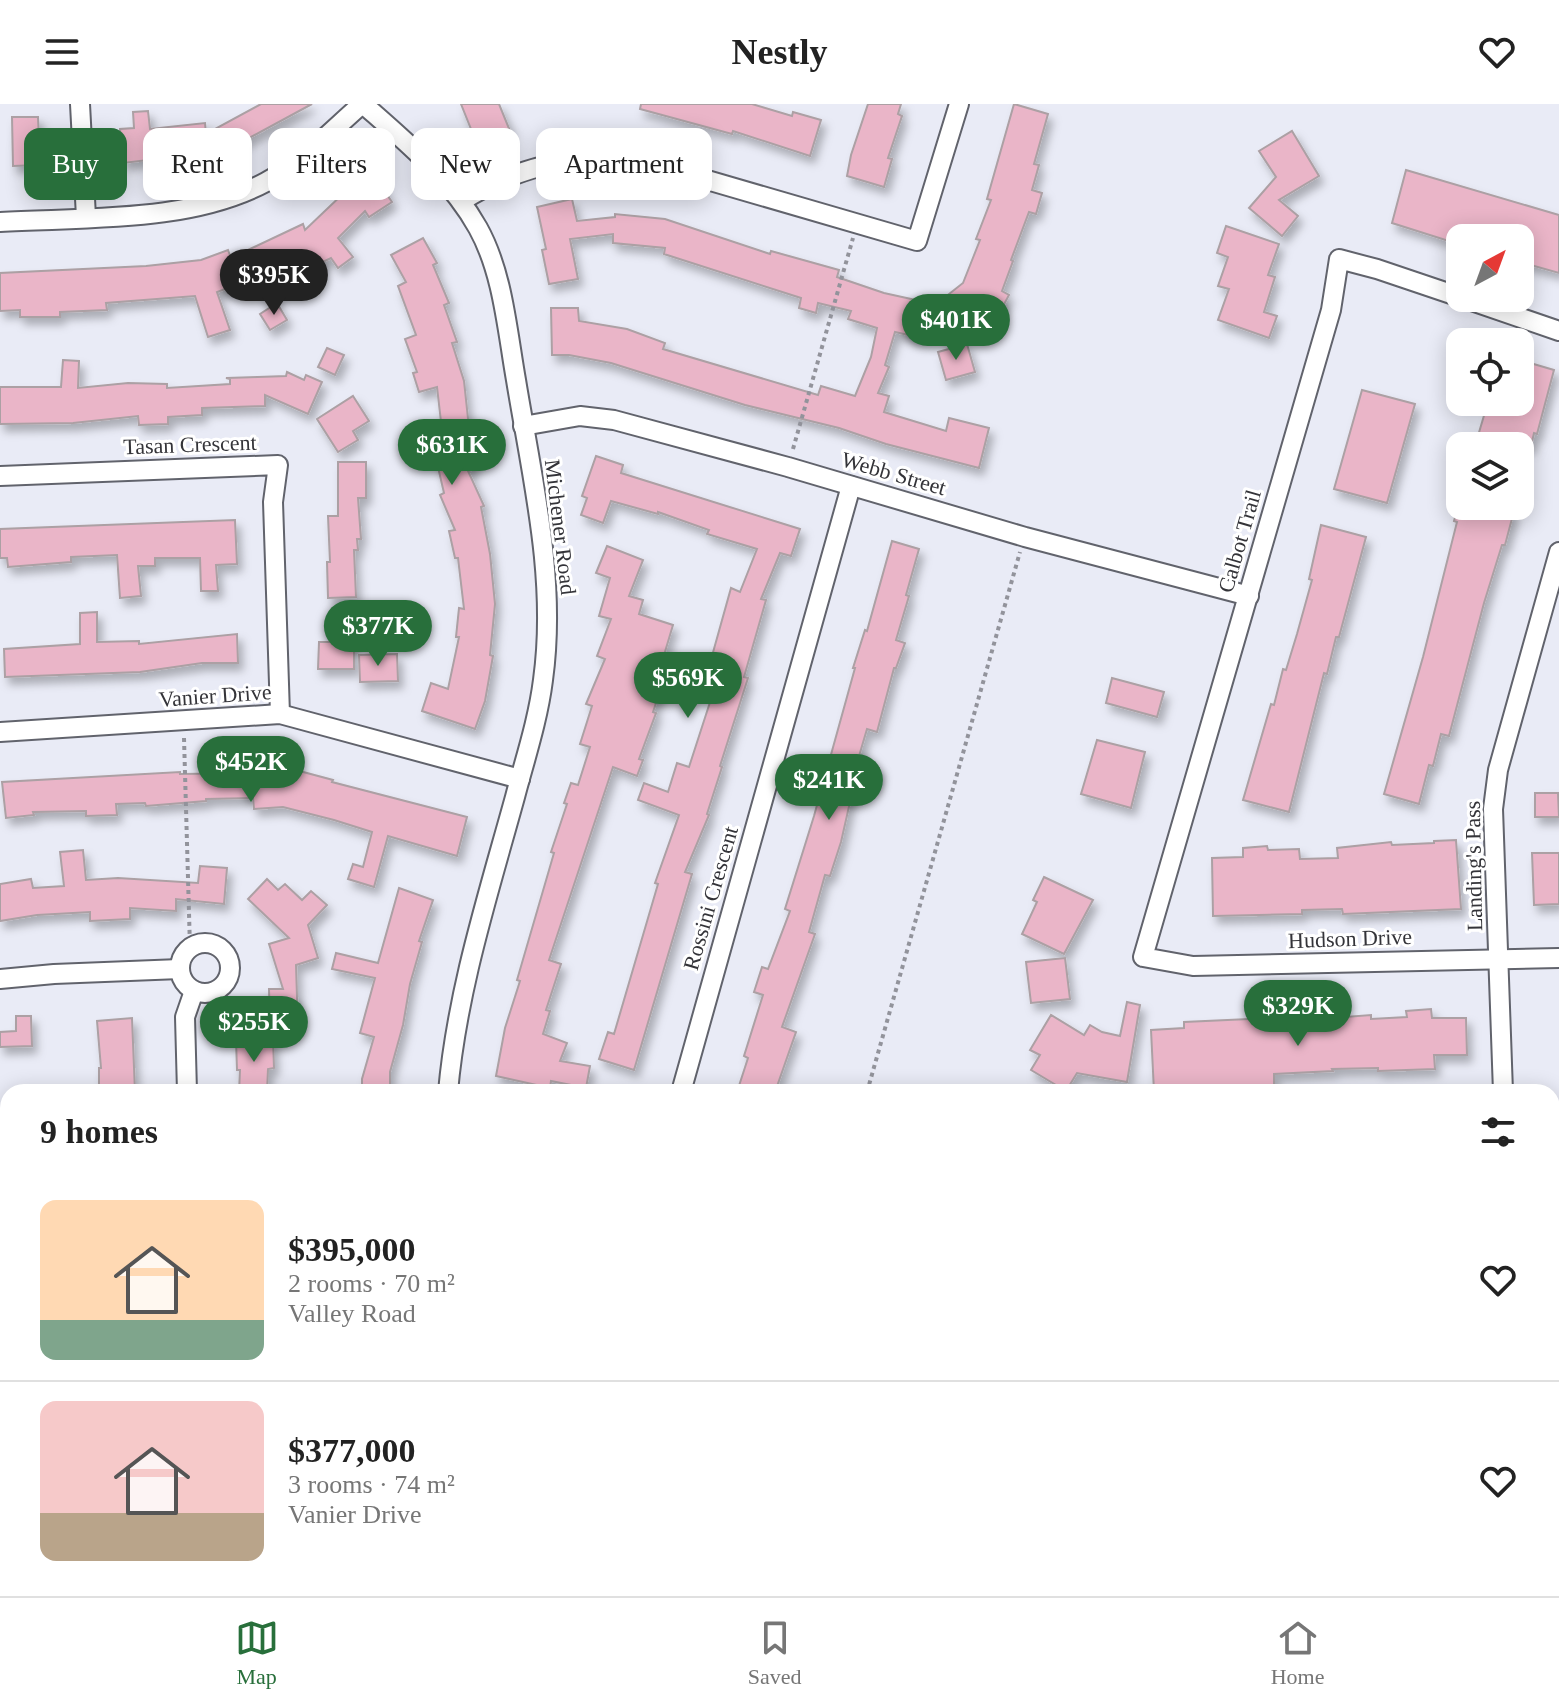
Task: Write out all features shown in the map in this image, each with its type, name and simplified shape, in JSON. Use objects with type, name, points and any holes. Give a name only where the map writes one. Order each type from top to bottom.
[{"type":"street","points":[[80,104],[86,217]]},
{"type":"street","points":[[0,222],[165,212],[205,206],[268,181],[294,164],[362,104]]},
{"type":"street","name":"Michener Road","points":[[362,104],[419,154],[462,201],[480,230],[500,288],[543,545],[547,595],[543,680],[520,779],[463,986],[449,1084]]},
{"type":"street","points":[[462,201],[487,186],[541,165],[603,156],[635,159],[917,241],[959,104]]},
{"type":"street","name":"Calbot Trail","points":[[1143,957],[1331,310],[1339,259],[1446,293]]},
{"type":"street","name":"Calbot Trail","points":[[1503,312],[1559,331]]},
{"type":"street","name":"Webb Street","points":[[523,426],[580,416],[597,417],[788,467],[1025,537],[1249,596]]},
{"type":"street","name":"Tasan Crescent","points":[[0,476],[278,465],[273,502],[280,714]]},
{"type":"street","name":"Rossini Crescent","points":[[683,1084],[851,486]]},
{"type":"street","name":"Landing's Pass","points":[[1503,1084],[1493,809],[1498,770],[1559,552]]},
{"type":"street","points":[[1540,624],[1559,626]]},
{"type":"street","name":"Vanier Drive","points":[[0,732],[280,714],[520,779]]},
{"type":"street","points":[[206,943],[221,948],[226,955],[229,978],[218,990],[202,994],[184,982],[181,961],[190,948],[206,943]]},
{"type":"street","name":"Hudson Drive","points":[[1143,957],[1193,966],[1559,958]]},
{"type":"street","points":[[0,979],[43,974],[180,969]]},
{"type":"street","points":[[187,1084],[185,1017],[194,991]]},
{"type":"path","points":[[788,467],[854,235]]},
{"type":"path","points":[[869,1084],[1025,537]]},
{"type":"path","points":[[184,721],[190,948]]},
{"type":"building","points":[[261,104],[312,104],[252,136],[252,128],[217,128]]},
{"type":"building","points":[[461,104],[499,104],[509,128],[471,128]]},
{"type":"building","points":[[641,104],[752,104],[792,116],[793,112],[821,120],[810,156],[733,131],[732,134],[640,109]]},
{"type":"building","points":[[868,104],[901,104],[898,114],[902,116],[888,158],[892,159],[884,187],[847,176]]},
{"type":"building","points":[[1014,104],[1048,114],[1034,164],[1039,165],[1032,190],[1042,193],[1036,214],[1029,212],[1011,260],[1002,291],[1009,295],[1002,308],[988,300],[952,329],[934,306],[963,283],[980,240],[976,239],[991,200],[987,199]]},
{"type":"building","points":[[148,111],[150,128],[143,128],[143,161],[127,163],[127,128],[134,128],[133,112]]},
{"type":"building","points":[[12,117],[38,117],[38,128],[24,128],[24,166],[13,166]]},
{"type":"building","points":[[205,123],[205,128],[159,128]]},
{"type":"building","points":[[1292,131],[1319,176],[1279,200],[1298,216],[1282,236],[1249,208],[1276,177],[1259,151]]},
{"type":"building","points":[[1406,170],[1559,215],[1559,273],[1534,266],[1534,224],[1446,224],[1446,240],[1392,223]]},
{"type":"building","points":[[336,200],[392,202],[369,217],[365,211],[338,238],[353,257],[338,268],[331,258],[266,289],[259,276],[217,292],[230,330],[208,337],[195,296],[106,303],[107,310],[60,312],[60,317],[20,317],[20,310],[0,311],[0,273],[146,266],[201,260],[228,250],[231,258],[303,224],[305,230]]},
{"type":"building","points":[[572,200],[577,221],[615,217],[615,214],[665,219],[770,254],[771,251],[839,270],[837,277],[884,293],[925,302],[917,337],[895,332],[885,365],[889,367],[878,393],[889,396],[884,412],[946,431],[949,418],[989,428],[979,468],[745,405],[611,363],[552,355],[551,308],[578,308],[579,321],[627,329],[665,343],[663,349],[818,395],[821,386],[855,396],[871,357],[877,328],[848,319],[851,311],[818,303],[816,313],[799,308],[801,298],[664,254],[665,248],[613,243],[613,234],[570,239],[578,279],[549,284],[542,250],[546,249],[537,207]]},
{"type":"building","points":[[1226,226],[1279,244],[1268,275],[1275,277],[1264,312],[1277,316],[1269,338],[1218,320],[1229,289],[1218,286],[1228,257],[1217,253]]},
{"type":"building","points":[[423,238],[437,263],[433,265],[449,303],[444,305],[457,342],[452,343],[464,381],[469,428],[465,429],[475,469],[468,471],[484,506],[481,507],[490,554],[495,604],[490,655],[493,656],[485,701],[475,729],[422,711],[431,683],[448,689],[459,637],[456,637],[459,608],[464,609],[458,558],[455,558],[449,531],[455,530],[440,495],[444,493],[434,450],[444,448],[437,387],[419,392],[413,373],[417,372],[405,339],[416,335],[398,286],[406,282],[391,255]]},
{"type":"building","points":[[277,303],[287,320],[270,330],[260,314]]},
{"type":"building","points":[[967,344],[975,372],[946,380],[938,352]]},
{"type":"building","points":[[327,348],[344,355],[335,375],[318,367]]},
{"type":"building","points":[[63,360],[79,361],[78,388],[128,383],[167,384],[167,388],[230,384],[230,379],[226,378],[286,376],[287,372],[304,380],[306,375],[322,382],[308,414],[265,395],[265,406],[202,408],[202,415],[168,417],[168,424],[139,425],[138,416],[73,423],[0,424],[0,387],[61,387]]},
{"type":"building","points":[[1534,364],[1554,370],[1537,434],[1479,432],[1484,416],[1534,416]]},
{"type":"building","points":[[1362,390],[1415,404],[1387,503],[1334,489]]},
{"type":"building","points":[[353,396],[369,421],[353,431],[358,440],[338,452],[317,419]]},
{"type":"building","points":[[596,456],[623,465],[621,473],[800,529],[791,556],[780,553],[761,599],[766,600],[744,677],[748,678],[720,766],[709,815],[685,872],[692,874],[634,1070],[599,1059],[608,1032],[614,1034],[658,884],[655,883],[679,815],[638,800],[644,783],[668,792],[677,763],[689,767],[724,659],[712,656],[731,588],[740,592],[757,549],[707,534],[709,530],[658,512],[611,501],[603,523],[581,515],[587,498],[582,496]]},
{"type":"building","points":[[338,462],[366,462],[366,498],[358,498],[361,539],[357,539],[358,550],[354,550],[356,597],[328,598],[328,516],[338,516]]},
{"type":"building","points":[[235,520],[237,564],[216,565],[218,591],[201,591],[200,558],[155,558],[155,566],[138,566],[141,596],[120,598],[117,555],[71,557],[71,562],[8,567],[7,558],[0,558],[0,529]]},
{"type":"building","points":[[1512,520],[1484,603],[1449,736],[1441,734],[1419,804],[1384,794],[1423,657],[1457,522],[1454,521]]},
{"type":"building","points":[[1321,525],[1366,537],[1339,637],[1336,637],[1327,674],[1324,673],[1289,812],[1243,800],[1271,704],[1274,705],[1283,669],[1286,670],[1297,634],[1312,580],[1309,579]]},
{"type":"building","points":[[892,541],[919,549],[896,640],[905,643],[894,668],[877,732],[867,729],[857,763],[879,768],[875,784],[855,780],[841,842],[830,876],[825,875],[809,932],[815,934],[782,1027],[796,1032],[778,1084],[740,1084],[748,1058],[744,1056],[763,995],[754,992],[762,967],[768,969],[790,911],[785,909],[814,816],[853,668],[867,631]]},
{"type":"building","points":[[607,546],[643,560],[629,596],[643,600],[639,614],[673,625],[661,665],[668,667],[639,759],[643,760],[637,776],[613,767],[549,960],[561,964],[546,1010],[550,1011],[543,1034],[567,1043],[560,1061],[590,1066],[587,1084],[551,1081],[551,1084],[532,1084],[496,1076],[505,1028],[520,981],[517,980],[567,804],[564,803],[571,783],[578,785],[590,747],[580,744],[592,706],[586,704],[605,659],[597,656],[611,619],[599,616],[610,578],[596,573]]},
{"type":"building","points":[[97,612],[97,642],[139,641],[139,644],[237,634],[238,663],[202,663],[140,672],[5,677],[4,649],[80,644],[80,613]]},
{"type":"building","points":[[319,642],[354,642],[354,669],[318,669]]},
{"type":"building","points":[[397,654],[398,681],[360,682],[359,655]]},
{"type":"building","points":[[1112,678],[1164,692],[1157,717],[1106,703]]},
{"type":"building","points":[[1097,740],[1145,752],[1131,808],[1081,794]]},
{"type":"building","points":[[292,769],[467,817],[457,856],[388,836],[374,887],[348,879],[353,864],[363,867],[372,832],[334,820],[283,807],[254,809],[253,798],[206,799],[146,806],[145,803],[116,804],[117,815],[86,816],[86,811],[33,812],[34,815],[6,818],[2,782],[180,772],[252,773],[252,770]]},
{"type":"building","points":[[1535,793],[1558,793],[1559,817],[1535,817]]},
{"type":"building","points":[[1456,840],[1461,909],[1343,914],[1342,909],[1302,910],[1302,914],[1213,916],[1212,858],[1243,857],[1243,848],[1267,846],[1268,850],[1299,849],[1300,859],[1338,858],[1337,848]]},
{"type":"building","points":[[83,850],[86,880],[118,878],[198,883],[200,866],[227,868],[224,904],[176,899],[176,911],[130,908],[130,919],[90,921],[90,912],[0,921],[0,884],[31,879],[33,888],[64,886],[60,852]]},
{"type":"building","points":[[1532,853],[1559,853],[1559,904],[1534,905]]},
{"type":"building","points":[[1044,877],[1093,900],[1064,954],[1022,934],[1037,902],[1033,900]]},
{"type":"building","points":[[267,879],[278,890],[285,884],[302,900],[311,891],[327,905],[308,925],[318,958],[296,965],[298,1028],[270,1029],[269,989],[283,989],[269,944],[289,938],[248,899]]},
{"type":"building","points":[[399,888],[433,900],[419,941],[422,942],[390,1072],[390,1084],[362,1084],[374,1037],[360,1033],[375,978],[332,969],[336,953],[378,963]]},
{"type":"building","points":[[1065,958],[1070,999],[1031,1003],[1026,962]]},
{"type":"building","points":[[1127,1002],[1140,1005],[1127,1082],[1077,1073],[1070,1084],[1054,1084],[1031,1070],[1040,1055],[1030,1050],[1051,1015],[1084,1035],[1090,1025],[1102,1032],[1120,1036]]},
{"type":"building","points":[[1431,1009],[1432,1018],[1466,1018],[1467,1055],[1434,1055],[1435,1069],[1332,1069],[1274,1074],[1274,1084],[1154,1084],[1151,1030],[1184,1028],[1184,1022],[1271,1018],[1272,1021],[1305,1020],[1371,1015],[1371,1019],[1407,1017],[1406,1011]]},
{"type":"building","points":[[16,1016],[31,1016],[32,1046],[0,1047],[0,1032],[16,1031]]},
{"type":"building","points":[[132,1018],[135,1084],[99,1084],[101,1068],[97,1021]]},
{"type":"building","points":[[273,1039],[274,1068],[268,1069],[267,1084],[239,1084],[236,1040]]}]
